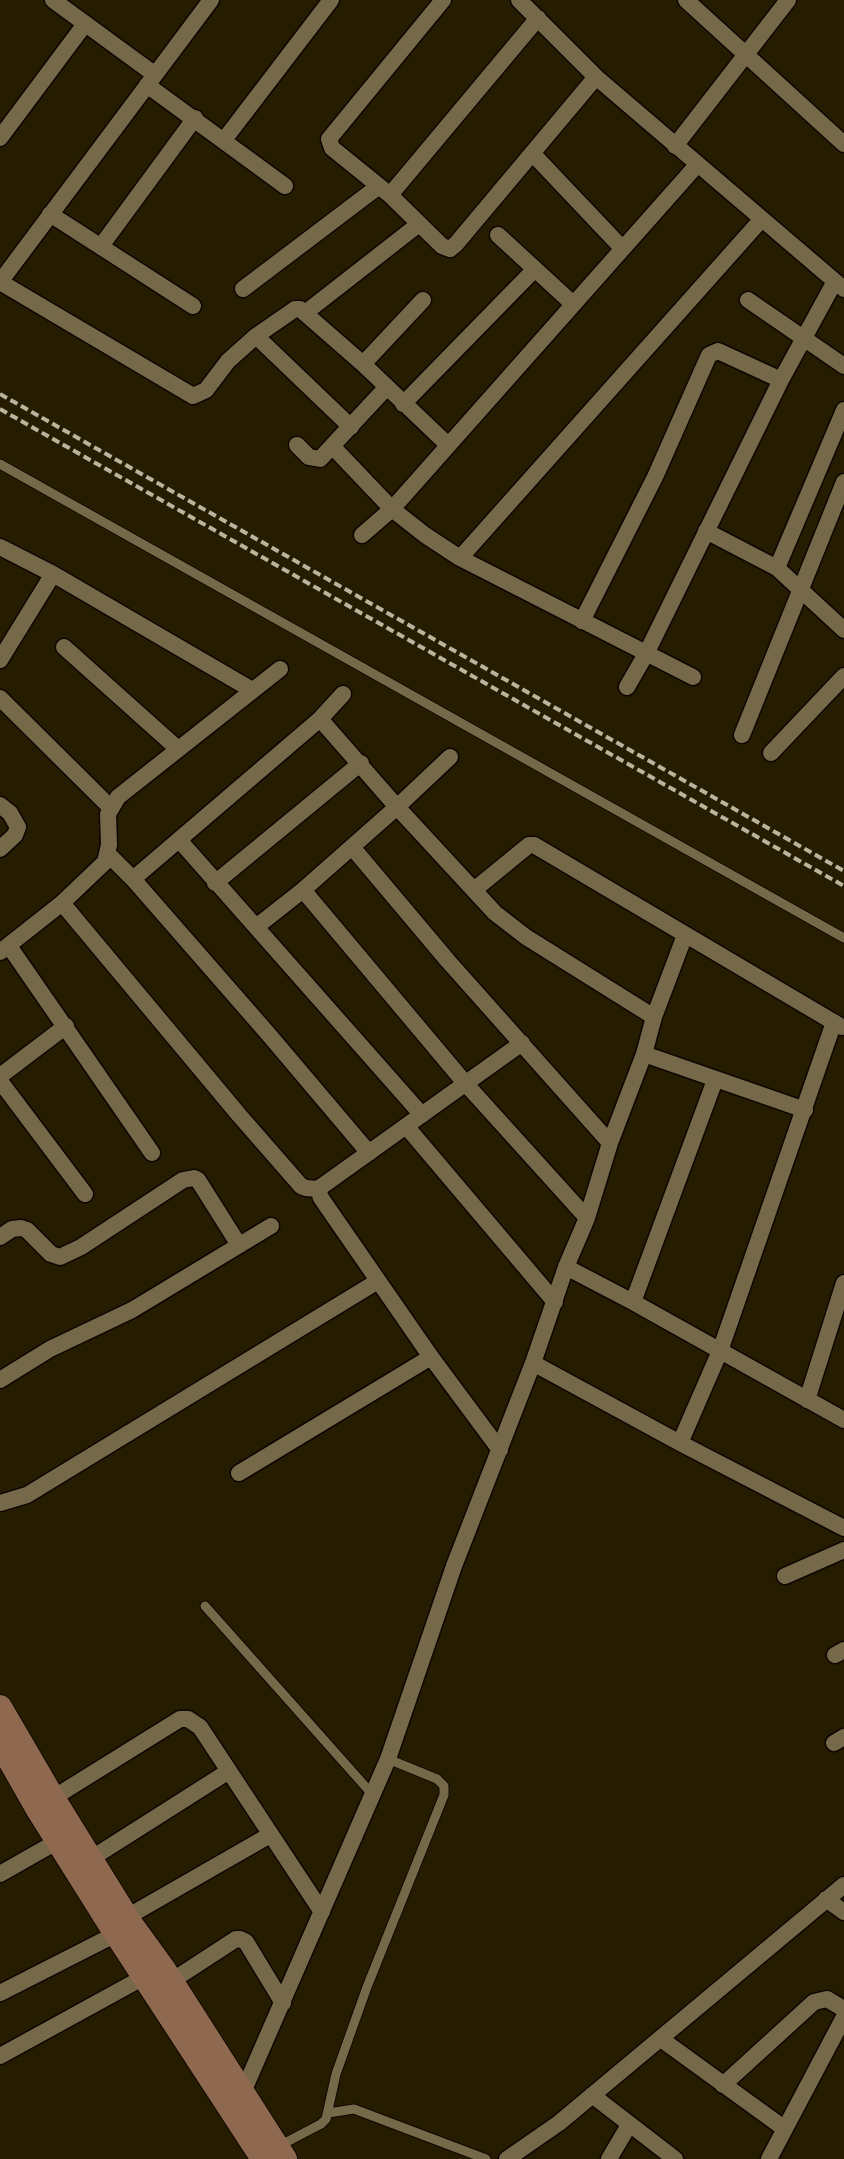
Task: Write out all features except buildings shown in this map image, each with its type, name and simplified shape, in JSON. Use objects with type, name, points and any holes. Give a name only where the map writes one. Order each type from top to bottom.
[{"type":"main road","points":[[0,1707],[53,1798],[92,1858],[144,1978],[275,2155]]},
{"type":"main road","points":[[2,1752],[58,1841],[122,1925],[170,1982],[238,2103]]},
{"type":"street","points":[[53,0],[85,24],[195,118],[285,186]]},
{"type":"street","points":[[210,0],[0,282],[189,395],[197,396],[206,390],[228,361],[256,336],[295,308],[305,313],[363,364],[386,388],[448,445]]},
{"type":"street","points":[[224,140],[331,0]]},
{"type":"street","points":[[443,0],[329,139],[332,148],[384,191],[447,249],[453,247],[596,77]]},
{"type":"street","points":[[519,0],[596,77],[839,286],[802,339],[646,654],[627,688]]},
{"type":"street","points":[[686,0],[844,144]]},
{"type":"street","points":[[675,146],[788,0]]},
{"type":"street","points":[[243,289],[384,191],[538,18]]},
{"type":"street","points":[[0,138],[85,24]]},
{"type":"street","points":[[100,246],[195,118]]},
{"type":"street","points":[[532,153],[622,248]]},
{"type":"street","points":[[362,535],[392,509],[697,165]]},
{"type":"street","points":[[50,214],[193,306]]},
{"type":"street","points":[[460,558],[761,220]]},
{"type":"street","points":[[305,313],[419,224]]},
{"type":"street","points":[[498,235],[573,304]]},
{"type":"street","points":[[403,404],[535,269]]},
{"type":"street","points":[[363,364],[423,300]]},
{"type":"street","points":[[748,300],[802,339],[844,366]]},
{"type":"street","points":[[256,336],[351,427]]},
{"type":"street","points":[[582,621],[655,477],[710,354],[718,351],[781,380]]},
{"type":"street","points":[[297,445],[309,457],[317,460],[333,447],[386,388]]},
{"type":"street","points":[[777,568],[844,410]]},
{"type":"street","points":[[333,447],[392,509],[425,535],[460,558],[693,677]]},
{"type":"street","points":[[742,735],[844,482]]},
{"type":"street","points":[[706,531],[777,568],[844,630]]},
{"type":"street","points":[[0,547],[53,574],[252,690]]},
{"type":"street","points":[[0,660],[53,574]]},
{"type":"street","points":[[64,647],[178,749]]},
{"type":"street","points":[[152,1153],[66,1026],[5,949],[62,904],[98,870],[108,854],[107,821],[110,807],[118,797],[280,669]]},
{"type":"street","points":[[771,753],[844,676]]},
{"type":"street","points":[[133,879],[320,718],[343,694]]},
{"type":"street","points":[[0,698],[110,807]]},
{"type":"street","points":[[320,718],[398,807],[496,913],[526,937],[654,1017]]},
{"type":"street","points":[[256,927],[303,890],[398,807],[450,758]]},
{"type":"street","points":[[215,883],[361,763]]},
{"type":"street","points":[[0,805],[13,817],[18,827],[15,835],[0,849]]},
{"type":"street","points":[[180,840],[215,883],[422,1115]]},
{"type":"street","points":[[474,890],[528,845],[534,845],[839,1025],[805,1110],[720,1351],[680,1443]]},
{"type":"street","points":[[352,847],[448,961],[610,1143]]},
{"type":"street","points":[[108,854],[133,879],[369,1153]]},
{"type":"street","points":[[303,890],[465,1083],[587,1218]]},
{"type":"street","points":[[62,904],[239,1115],[302,1186],[318,1190],[522,1043]]},
{"type":"street","points":[[238,2103],[388,1759],[454,1566],[533,1363],[566,1267],[587,1218],[610,1143],[644,1054],[654,1017],[685,935]]},
{"type":"street","points":[[0,1076],[66,1026]]},
{"type":"street","points":[[644,1054],[805,1110]]},
{"type":"street","points":[[634,1302],[716,1080]]},
{"type":"street","points":[[0,1081],[85,1194]]},
{"type":"street","points":[[406,1126],[555,1302]]},
{"type":"street","points":[[0,1237],[12,1229],[21,1228],[27,1230],[51,1254],[60,1257],[81,1247],[183,1180],[194,1178],[198,1180],[239,1245]]},
{"type":"street","points":[[318,1190],[321,1198],[431,1357],[500,1450]]},
{"type":"street","points":[[0,1380],[50,1349],[132,1310],[271,1226]]},
{"type":"street","points":[[566,1267],[634,1302],[844,1420]]},
{"type":"street","points":[[0,1504],[27,1495],[378,1281]]},
{"type":"street","points":[[807,1400],[844,1283]]},
{"type":"street","points":[[239,1473],[431,1357]]},
{"type":"street","points":[[533,1363],[680,1443],[844,1528]]},
{"type":"street","points":[[785,1576],[844,1550]]},
{"type":"street","points":[[53,1798],[184,1718],[200,1727],[322,1912]]},
{"type":"street","points":[[92,1858],[229,1771]]},
{"type":"street","points":[[0,1993],[122,1925],[270,1835]]},
{"type":"street","points":[[0,1874],[58,1841]]},
{"type":"street","points":[[507,2159],[559,2123],[844,1885]]},
{"type":"street","points":[[826,1899],[844,1912]]},
{"type":"street","points":[[170,1982],[236,1939],[240,1939],[246,1942],[283,2003]]},
{"type":"street","points":[[0,2056],[144,1978]]},
{"type":"street","points":[[724,2085],[814,2002],[827,1999],[844,2009]]},
{"type":"street","points":[[769,2159],[844,2017]]},
{"type":"street","points":[[661,2039],[786,2129]]},
{"type":"street","points":[[592,2095],[676,2159]]},
{"type":"street","points":[[609,2159],[628,2124]]},
{"type":"lane","points":[[0,464],[844,938]]},
{"type":"lane","points":[[205,1606],[372,1794]]},
{"type":"lane","points":[[275,2155],[321,2124],[328,2112],[336,2074],[367,1987],[444,1795],[444,1786],[437,1779],[388,1759]]},
{"type":"lane","points":[[328,2112],[354,2110],[486,2159]]},
{"type":"railway","points":[[0,394],[844,871]]},
{"type":"railway","points":[[0,409],[844,886]]}]
